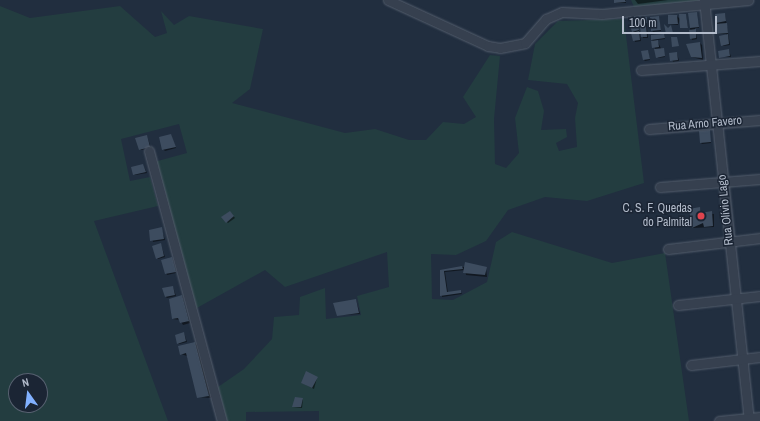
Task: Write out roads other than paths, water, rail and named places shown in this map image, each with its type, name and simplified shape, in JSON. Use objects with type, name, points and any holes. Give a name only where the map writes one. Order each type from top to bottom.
[{"type":"street","points":[[388,0],[488,46],[500,48],[525,43],[546,19],[562,12],[602,14],[704,2],[748,0]]},
{"type":"street","name":"Rua Olívio Lago","points":[[704,2],[748,420]]},
{"type":"street","points":[[641,70],[760,61]]},
{"type":"street","name":"Rua Arno Favero","points":[[649,129],[760,120]]},
{"type":"street","points":[[149,151],[222,421]]},
{"type":"street","points":[[660,187],[760,179]]},
{"type":"street","points":[[668,248],[760,238]]},
{"type":"street","points":[[678,305],[760,296]]},
{"type":"street","points":[[691,365],[760,357]]},
{"type":"street","points":[[719,421],[748,420],[760,417]]},
{"type":"place","name":"C. S. F. Quedas do Palmital","points":[[701,216]]}]
